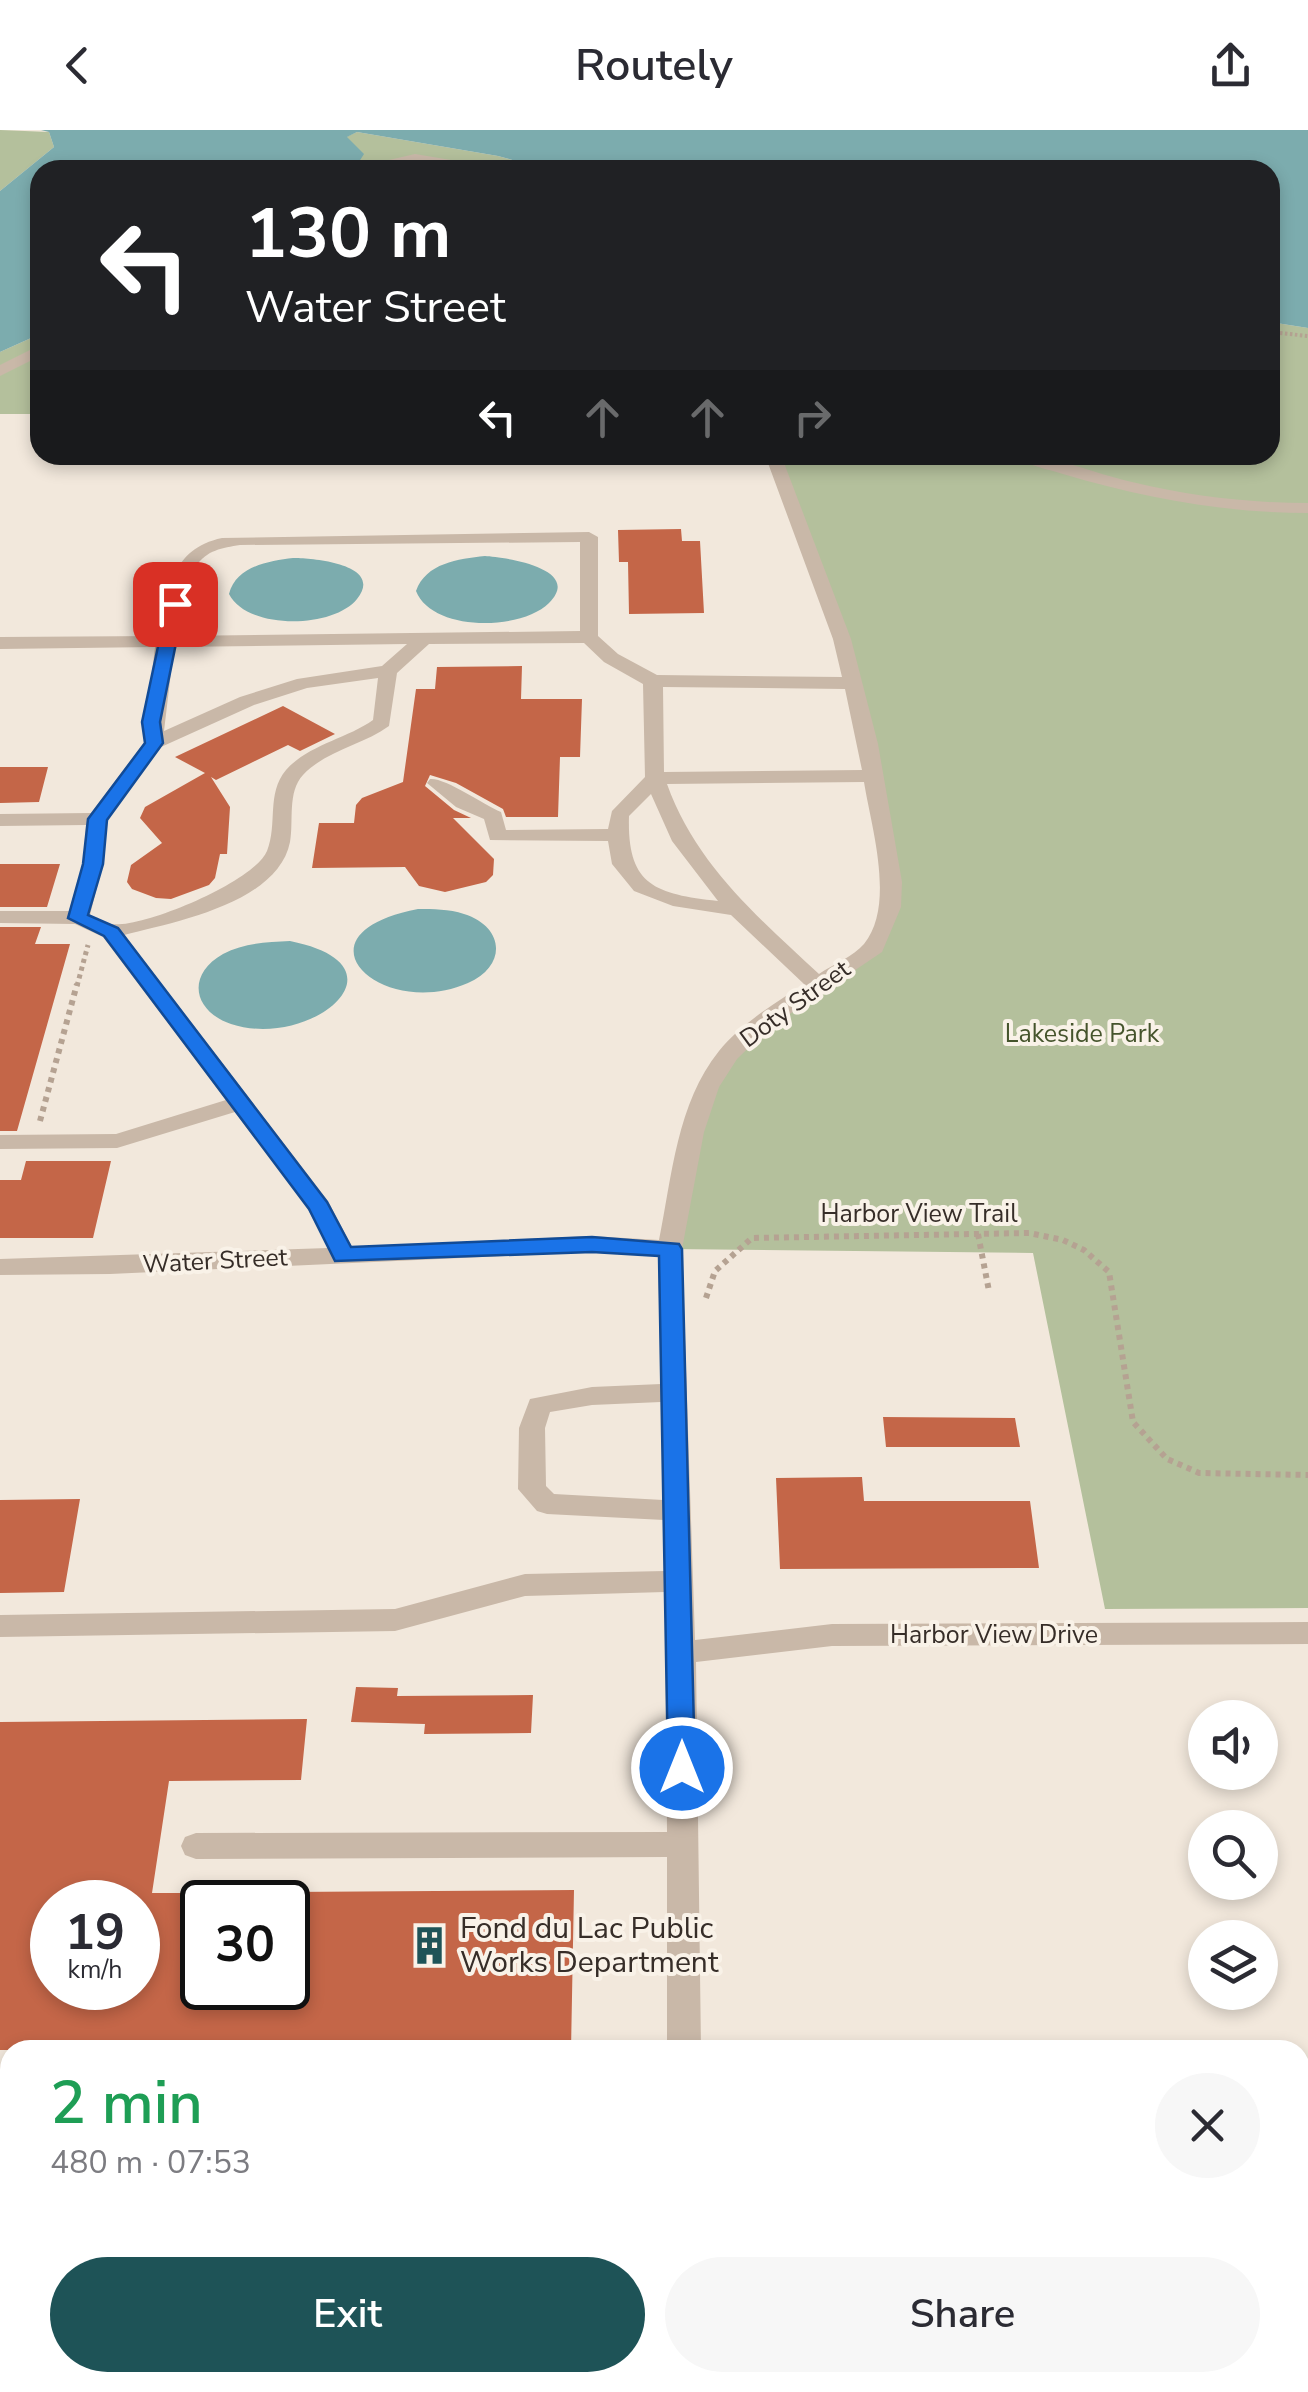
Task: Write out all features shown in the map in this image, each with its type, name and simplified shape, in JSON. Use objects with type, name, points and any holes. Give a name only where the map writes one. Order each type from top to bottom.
[{"type":"street","points":[[0,371],[30,355]]},
{"type":"street","name":"Doty Street","points":[[684,2040],[670,1249],[692,1132],[707,1087],[728,1054],[761,1023],[874,947],[890,907],[891,882],[853,683],[828,596],[777,465]]},
{"type":"street","points":[[1052,465],[1160,494],[1233,505],[1308,508]]},
{"type":"street","points":[[154,743],[151,722],[184,567],[195,554],[214,545],[259,540],[590,536],[588,637]]},
{"type":"street","points":[[0,643],[588,637],[611,658],[653,681],[853,683]]},
{"type":"street","points":[[344,1255],[319,1207],[242,1102],[94,925],[93,864],[98,819],[154,743],[246,701],[304,683],[388,671],[424,639]]},
{"type":"street","points":[[0,917],[94,925],[232,893],[260,874],[276,855],[288,780],[299,768],[370,733],[382,722],[388,671]]},
{"type":"street","points":[[653,681],[655,778],[669,817],[694,861],[816,984]]},
{"type":"street","points":[[738,909],[660,895],[635,881],[621,863],[619,815],[655,778],[873,776]]},
{"type":"street","points":[[437,784],[462,802],[494,816],[497,836],[620,835]]},
{"type":"street","points":[[0,820],[98,819]]},
{"type":"street","points":[[0,1142],[117,1141],[242,1102]]},
{"type":"street","name":"Water Street","points":[[0,1266],[592,1244],[670,1249]]},
{"type":"street","points":[[674,1392],[592,1396],[540,1406],[532,1428],[532,1488],[547,1504],[677,1511]]},
{"type":"street","points":[[0,1626],[395,1620],[525,1586],[678,1580]]},
{"type":"street","name":"Harbor View Drive","points":[[680,1654],[832,1635],[1308,1633]]},
{"type":"street","points":[[196,1846],[682,1844]]},
{"type":"path","points":[[1280,333],[1308,336]]},
{"type":"path","points":[[34,1142],[94,925]]},
{"type":"path","name":"Harbor View Trail","points":[[706,1298],[706,1284],[731,1252],[752,1238],[1029,1233],[1064,1240],[1084,1250],[1110,1272],[1134,1422],[1167,1459],[1199,1473],[1308,1475]]},
{"type":"path","points":[[978,1234],[989,1292]]},
{"type":"green space","points":[[0,130],[49,132],[54,147],[38,160],[30,160],[30,167],[0,191]]},
{"type":"green space","points":[[357,132],[512,160],[355,160],[346,137]]},
{"type":"green space","name":"Lakeside Park","points":[[1280,324],[1308,328],[1308,1608],[1105,1609],[1033,1253],[670,1249],[692,1132],[728,1055],[858,959],[890,907],[868,744],[776,465],[1280,465]]},
{"type":"green space","points":[[30,338],[30,414],[0,414],[0,352]]},
{"type":"water","points":[[41,130],[1308,130],[1308,328],[1280,324],[1280,160],[512,160],[357,132],[347,137],[364,154],[360,160],[38,160],[54,147],[49,132]]},
{"type":"water","points":[[30,167],[30,338],[0,352],[0,191]]},
{"type":"water","points":[[485,556],[537,567],[556,581],[557,591],[549,603],[519,619],[478,623],[440,614],[425,604],[416,591],[435,568]]},
{"type":"water","points":[[293,558],[315,559],[354,571],[363,587],[357,599],[329,616],[291,621],[253,614],[229,594],[246,571]]},
{"type":"water","points":[[418,909],[458,912],[478,920],[494,937],[495,957],[490,967],[468,983],[436,992],[405,991],[380,983],[362,970],[354,953],[359,936],[379,921]]},
{"type":"water","points":[[290,941],[326,953],[344,968],[347,985],[337,1002],[317,1016],[291,1026],[261,1029],[231,1024],[218,1018],[202,1002],[199,982],[203,972],[223,954],[239,947]]},
{"type":"building","points":[[681,529],[682,541],[700,541],[704,613],[629,614],[628,562],[619,562],[618,530]]},
{"type":"building","points":[[522,666],[521,699],[582,699],[580,757],[560,757],[558,817],[506,817],[503,809],[456,783],[430,775],[425,786],[454,810],[471,818],[453,818],[494,859],[493,875],[486,882],[445,892],[419,886],[405,867],[312,868],[319,823],[354,823],[356,805],[362,798],[403,782],[416,689],[435,689],[437,667]]},
{"type":"building","points":[[283,706],[335,734],[300,751],[288,745],[216,780],[211,777],[230,807],[227,854],[220,854],[215,878],[209,885],[171,899],[132,889],[127,882],[131,865],[162,843],[140,818],[145,807],[205,773],[175,757]]},
{"type":"building","points":[[0,767],[48,767],[39,802],[0,803]]},
{"type":"building","points":[[0,864],[60,864],[47,907],[0,907]]},
{"type":"building","points":[[0,927],[41,927],[35,944],[70,944],[17,1131],[0,1131]]},
{"type":"building","points":[[26,1161],[111,1161],[93,1238],[0,1238],[0,1180],[21,1180]]},
{"type":"building","points":[[883,1417],[1015,1418],[1020,1447],[886,1447]]},
{"type":"building","points":[[862,1477],[864,1501],[1030,1501],[1039,1568],[780,1569],[776,1478]]},
{"type":"building","points":[[80,1499],[64,1592],[0,1593],[0,1500]]},
{"type":"building","points":[[356,1687],[398,1688],[397,1696],[533,1695],[531,1733],[424,1734],[425,1724],[351,1722]]},
{"type":"building","name":"Fond du Lac Public Works Department","points":[[307,1719],[301,1780],[169,1781],[154,1880],[30,1880],[30,2010],[160,2010],[160,1893],[180,1893],[180,2010],[310,2010],[310,1892],[574,1890],[571,2040],[0,2040],[0,1722]]},
{"type":"place","name":"Fond du Lac Public Works Department","points":[[430,1945]]},
{"type":"route","points":[[175,604],[151,722],[154,743],[98,819],[93,864],[78,918],[111,932],[319,1207],[344,1255],[592,1244],[670,1249],[682,1768]]}]
